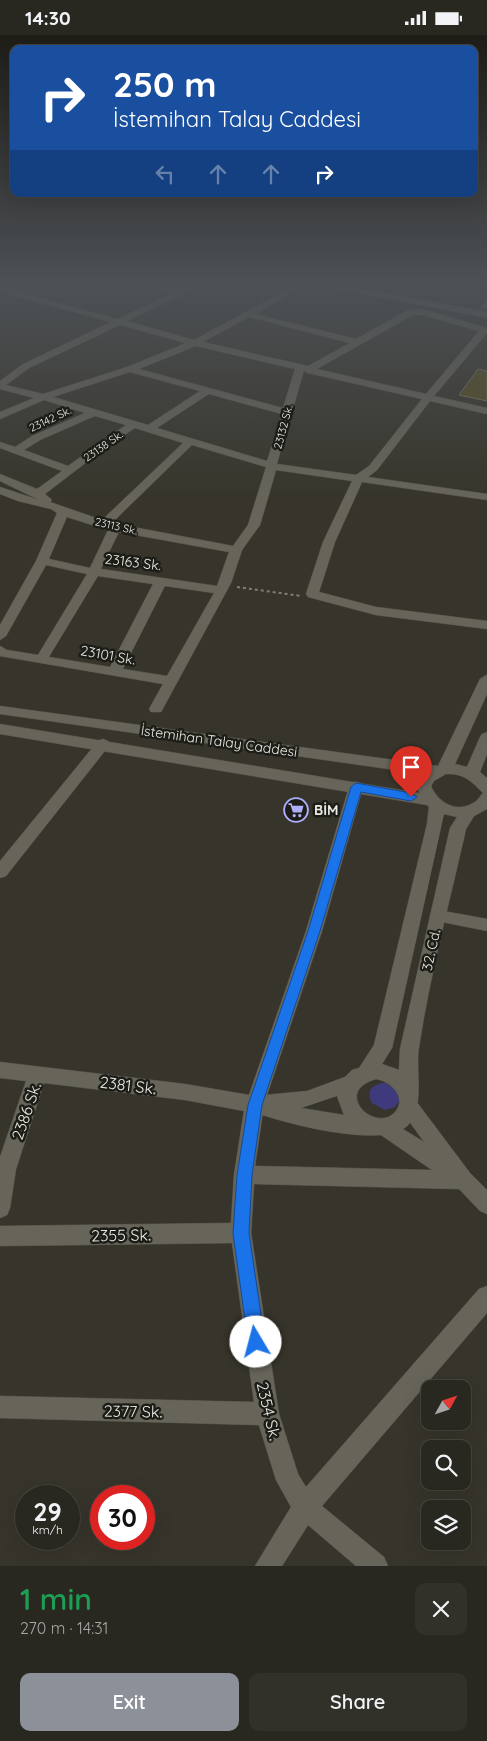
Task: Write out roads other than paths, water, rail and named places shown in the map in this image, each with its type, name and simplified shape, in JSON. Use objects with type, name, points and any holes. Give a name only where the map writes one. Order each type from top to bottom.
[{"type":"street","points":[[0,385],[26,366],[50,354]]},
{"type":"street","points":[[0,417],[43,397],[130,369],[166,354]]},
{"type":"street","points":[[243,354],[487,411]]},
{"type":"street","points":[[304,369],[333,354]]},
{"type":"street","points":[[464,354],[373,467],[359,478],[329,542],[312,593],[327,599],[370,610],[487,625]]},
{"type":"street","points":[[130,369],[287,412]]},
{"type":"street","name":"23132 Sk.","points":[[156,709],[222,588],[236,550],[254,525],[287,412],[304,369]]},
{"type":"street","name":"23138 Sk.","points":[[0,385],[134,424]]},
{"type":"street","points":[[149,429],[206,391]]},
{"type":"street","name":"23142 Sk.","points":[[17,450],[36,438],[95,412]]},
{"type":"street","points":[[134,424],[272,466],[487,497]]},
{"type":"street","name":"23138 Sk.","points":[[38,494],[101,446],[134,424]]},
{"type":"street","points":[[0,650],[3,653],[41,660],[94,572],[110,526],[191,441]]},
{"type":"street","points":[[0,445],[70,470]]},
{"type":"street","points":[[0,477],[38,494],[59,510],[42,561],[0,636]]},
{"type":"street","name":"23113 Sk.","points":[[0,490],[22,499],[110,526],[236,550]]},
{"type":"street","name":"23163 Sk.","points":[[42,561],[94,572],[222,588]]},
{"type":"street","points":[[114,673],[162,581]]},
{"type":"street","name":"23101 Sk.","points":[[41,660],[170,681]]},
{"type":"street","points":[[441,770],[487,679]]},
{"type":"street","name":"İstemihan Talay Caddesi","points":[[0,710],[441,770],[464,770],[481,780]]},
{"type":"street","name":"İstemihan Talay Caddesi","points":[[0,729],[103,744],[356,787],[433,803],[458,812],[481,806]]},
{"type":"street","points":[[481,780],[487,737]]},
{"type":"street","points":[[1,869],[103,744]]},
{"type":"street","name":"32. Cd.","points":[[358,1077],[383,1048],[435,824],[433,803],[424,786],[426,780],[441,770]]},
{"type":"street","name":"2354 Sk.","points":[[356,787],[314,931],[255,1105],[244,1175],[241,1233],[267,1414],[288,1480],[305,1507],[375,1566]]},
{"type":"street","name":"32. Cd.","points":[[408,1099],[409,1049],[458,828],[481,806]]},
{"type":"street","points":[[438,916],[487,925]]},
{"type":"street","name":"2381 Sk.","points":[[0,1070],[186,1092],[255,1105]]},
{"type":"street","points":[[255,1105],[308,1099],[376,1071],[395,1077],[403,1084],[408,1099],[463,1180],[487,1204]]},
{"type":"street","name":"2386 Sk.","points":[[0,1208],[6,1169],[38,1073]]},
{"type":"street","points":[[358,1077],[347,1091],[346,1100],[349,1109],[355,1117],[364,1123],[380,1127],[463,1180]]},
{"type":"street","points":[[255,1105],[314,1120],[380,1127],[395,1124],[403,1118],[408,1099]]},
{"type":"street","points":[[244,1175],[463,1180]]},
{"type":"street","name":"2355 Sk.","points":[[0,1236],[241,1233]]},
{"type":"street","points":[[268,1566],[305,1507],[487,1297]]},
{"type":"street","name":"2377 Sk.","points":[[0,1407],[267,1414]]},
{"type":"place","name":"BİM","points":[[296,810]]}]
